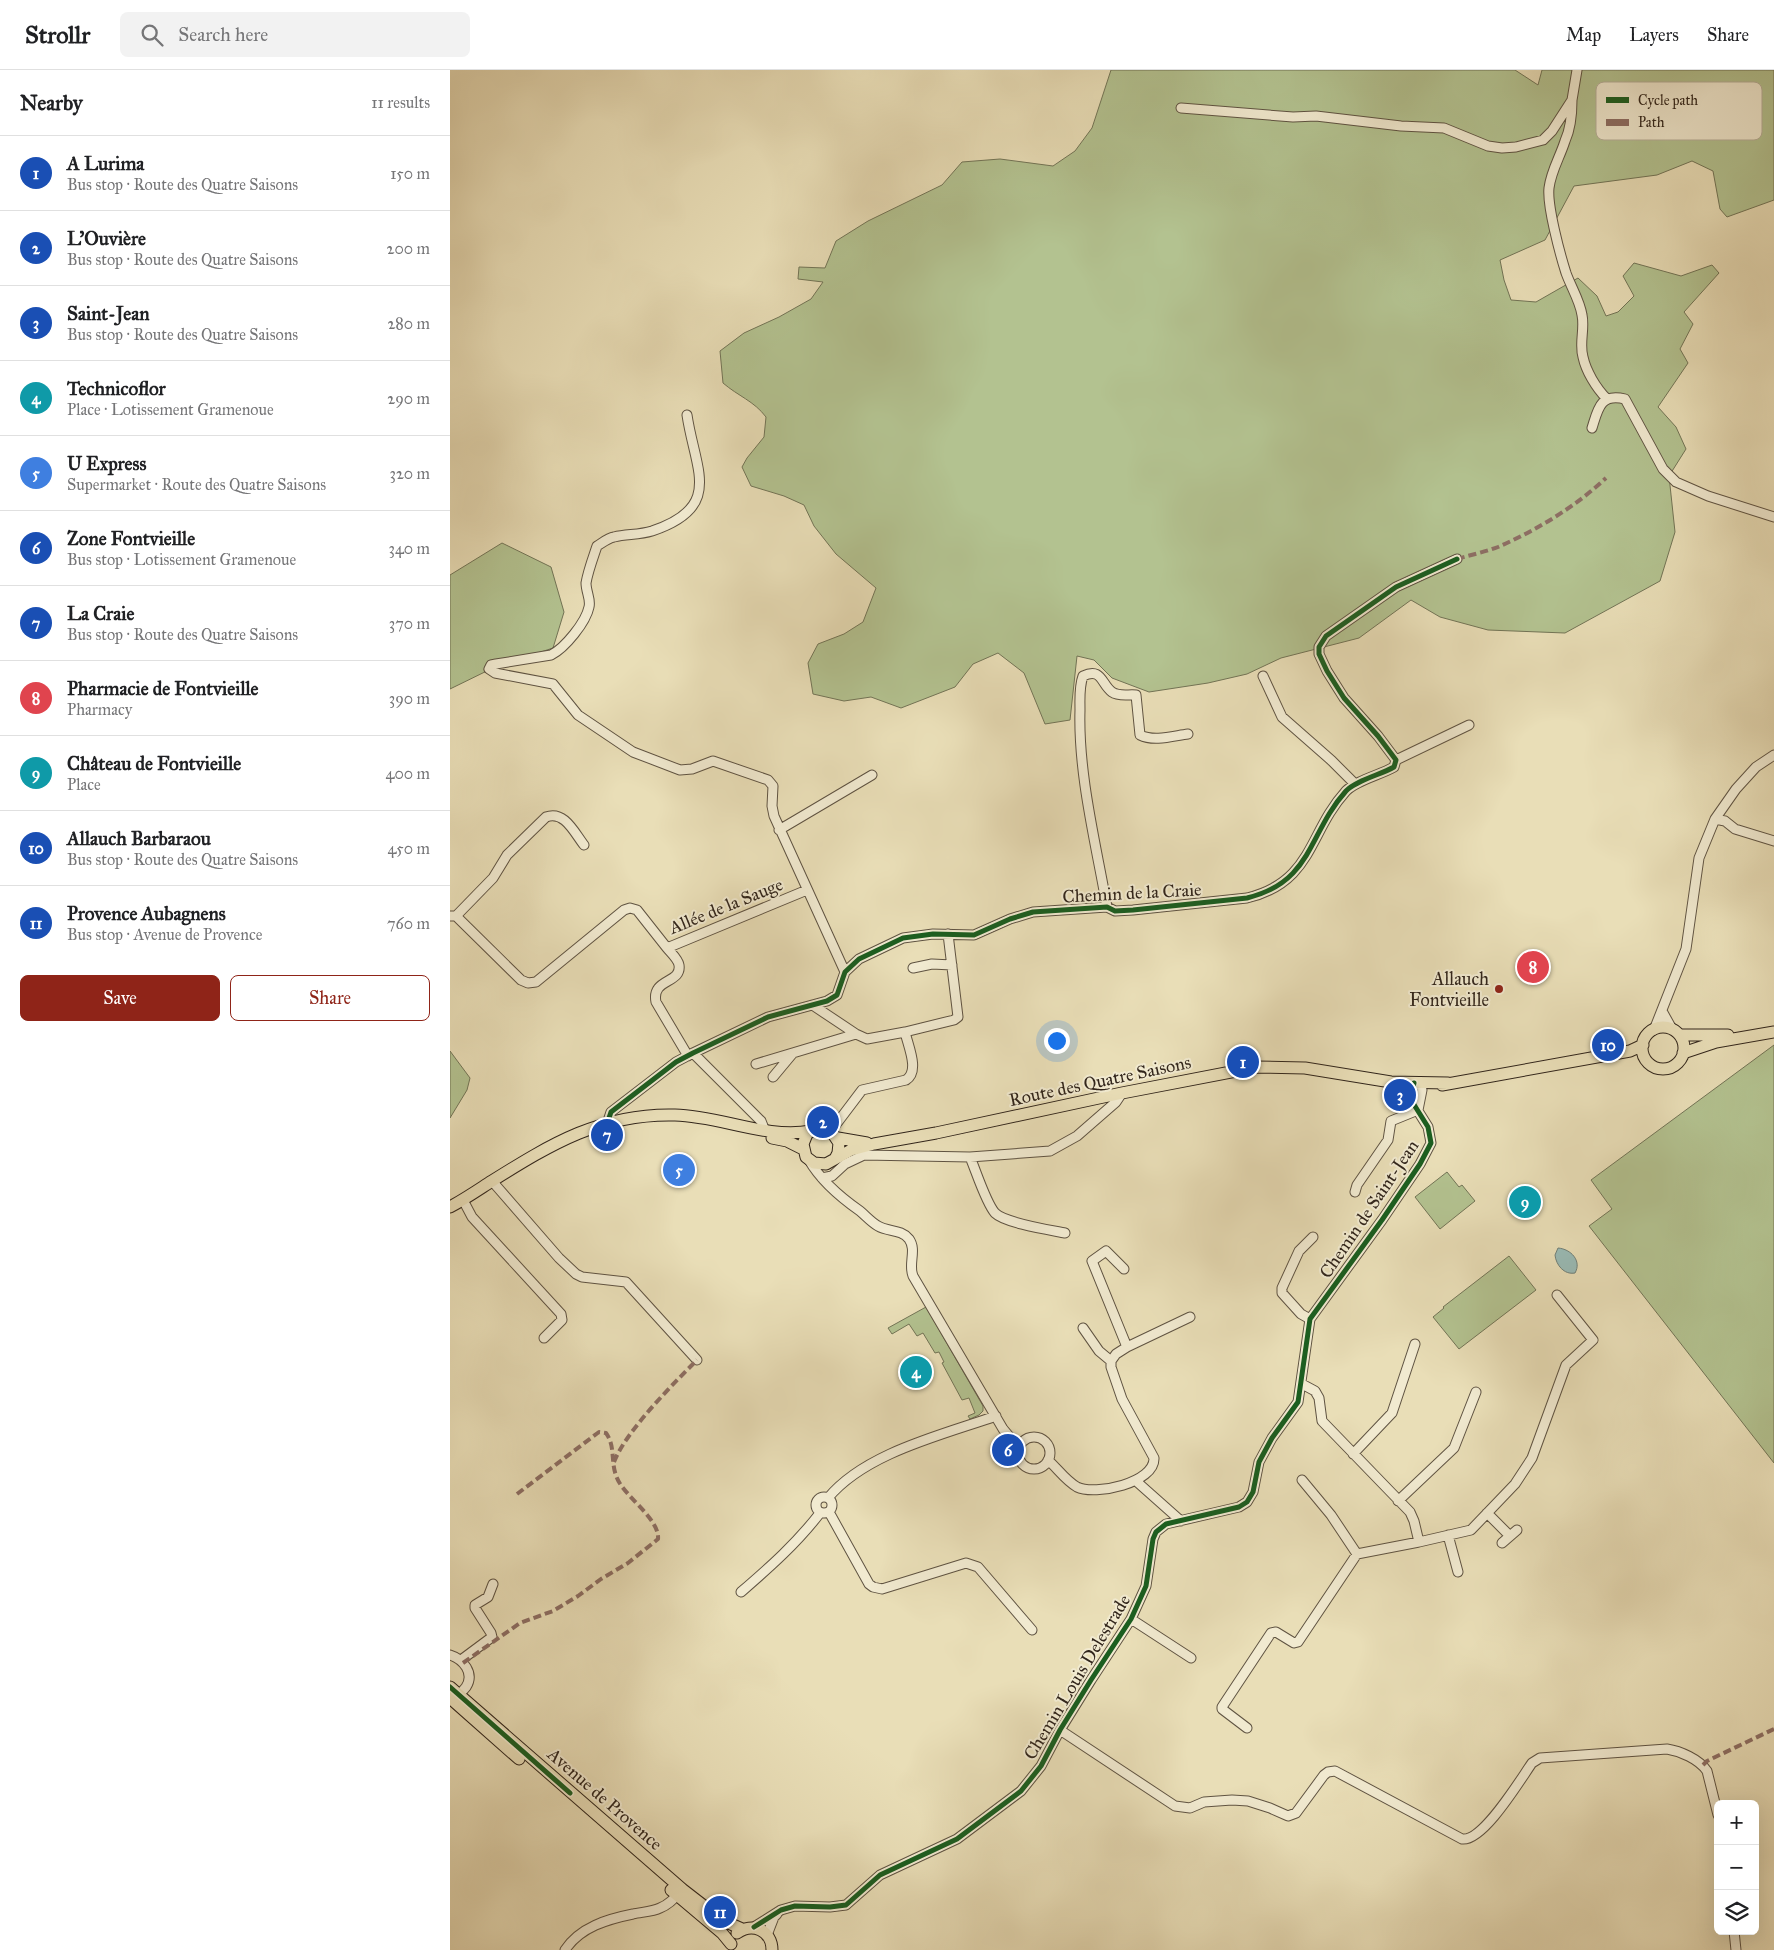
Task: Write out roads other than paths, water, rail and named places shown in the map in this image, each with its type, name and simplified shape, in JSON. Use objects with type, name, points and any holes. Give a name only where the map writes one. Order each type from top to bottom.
[{"type":"main road","name":"Route des Quatre Saisons","points":[[1654,1030],[1666,1027],[1676,1032],[1750,1035]]},
{"type":"main road","points":[[1648,1062],[1643,1051],[1643,1045],[1648,1035],[1654,1030]]},
{"type":"main road","points":[[1676,1032],[1684,1047],[1684,1053]]},
{"type":"main road","name":"Route des Quatre Saisons","points":[[1608,1055],[1631,1057],[1660,1068],[1666,1068],[1678,1063],[1684,1053],[1716,1042],[1774,1032]]},
{"type":"main road","name":"Route des Quatre Saisons","points":[[826,1164],[850,1150],[874,1144],[1257,1067],[1305,1068],[1417,1087],[1630,1051],[1643,1045]]},
{"type":"main road","points":[[609,1125],[622,1119],[655,1115],[677,1115],[763,1130]]},
{"type":"main road","points":[[450,1214],[464,1203],[571,1135],[609,1125],[656,1121],[691,1123],[787,1141],[803,1149]]},
{"type":"main road","name":"Route des Quatre Saisons","points":[[763,1130],[789,1133],[821,1128],[834,1134],[874,1144]]},
{"type":"main road","points":[[811,1131],[804,1139],[803,1149],[808,1160],[814,1163],[826,1164]]},
{"type":"main road","points":[[834,1134],[840,1148],[836,1157]]},
{"type":"main road","points":[[450,1207],[464,1203]]},
{"type":"main road","name":"Avenue de Provence","points":[[453,1696],[680,1892],[722,1933],[731,1947]]},
{"type":"main road","name":"Avenue de Provence","points":[[680,1892],[722,1920],[748,1928],[759,1929],[767,1935]]},
{"type":"main road","points":[[731,1947],[733,1938],[748,1928]]},
{"type":"main road","points":[[767,1935],[772,1950]]},
{"type":"street","points":[[1577,70],[1572,100],[1572,120],[1566,141],[1556,161],[1549,186],[1549,200],[1566,273],[1583,316],[1583,338],[1581,345],[1583,358],[1599,391],[1607,399]]},
{"type":"street","points":[[1181,108],[1293,117],[1316,116],[1401,126],[1444,128],[1488,146],[1516,148],[1542,140],[1552,131],[1572,100]]},
{"type":"street","points":[[1592,428],[1599,405],[1607,399],[1616,397],[1625,399],[1663,469],[1676,482],[1708,496],[1774,517]]},
{"type":"street","points":[[609,1125],[611,1112],[676,1062],[768,1017],[827,1001],[837,995],[845,972],[779,830],[772,806],[772,786],[765,778],[713,761],[692,769],[680,770],[633,752],[578,715],[553,684],[495,673],[489,669],[491,665],[551,655],[557,652],[576,631],[590,602],[586,584],[597,546],[613,537],[637,535],[653,531],[678,519],[692,508],[699,494],[698,461],[690,441],[687,415]]},
{"type":"street","points":[[1457,559],[1396,587],[1326,636],[1319,647],[1319,654],[1335,684],[1396,760],[1469,725]]},
{"type":"street","points":[[1107,907],[1082,760],[1080,684],[1083,676],[1089,673],[1102,677],[1113,693],[1136,695],[1140,735],[1166,738],[1188,734]]},
{"type":"street","points":[[1263,676],[1282,717],[1355,784]]},
{"type":"street","points":[[1654,1030],[1686,949],[1699,858],[1715,819],[1736,789],[1756,767],[1774,755]]},
{"type":"street","name":"Chemin de la Craie","points":[[845,972],[859,959],[903,938],[919,935],[974,935],[1010,919],[1033,912],[1107,907],[1114,911],[1132,910],[1248,898],[1264,894],[1289,878],[1299,867],[1333,808],[1346,791],[1355,784],[1394,767],[1396,760]]},
{"type":"street","points":[[779,830],[872,775]]},
{"type":"street","points":[[584,845],[563,818],[553,814],[546,817],[507,855],[493,878],[453,916],[521,980],[528,983],[536,982],[624,910],[630,908],[637,910],[668,948]]},
{"type":"street","points":[[1715,819],[1725,821],[1735,829],[1774,841]]},
{"type":"street","name":"Allée de la Sauge","points":[[691,1054],[656,1002],[654,994],[658,988],[675,977],[678,970],[679,963],[668,948],[807,890]]},
{"type":"street","points":[[814,1006],[856,1034],[867,1038],[878,1038],[958,1018],[948,934]]},
{"type":"street","points":[[913,968],[932,964],[952,965]]},
{"type":"street","points":[[1662,1012],[1676,1032]]},
{"type":"street","points":[[834,1134],[862,1090],[906,1080],[911,1077],[914,1070],[905,1032]]},
{"type":"street","points":[[756,1064],[856,1034]]},
{"type":"street","points":[[773,1077],[793,1053]]},
{"type":"street","points":[[691,1054],[761,1121],[763,1130]]},
{"type":"street","name":"Chemin de Saint-Jean","points":[[1310,1319],[1382,1220],[1428,1150],[1431,1143],[1428,1127],[1413,1104],[1417,1087]]},
{"type":"street","points":[[822,1178],[832,1176],[845,1164],[864,1155],[970,1157],[1050,1151],[1077,1136],[1116,1102],[1122,1093]]},
{"type":"street","points":[[620,1105],[622,1119]]},
{"type":"street","points":[[1355,1192],[1357,1185],[1388,1140],[1391,1121],[1418,1110]]},
{"type":"street","points":[[970,1157],[983,1189],[997,1215],[1011,1221],[1065,1233]]},
{"type":"street","points":[[808,1160],[822,1178],[842,1197],[878,1226],[904,1234],[910,1240],[912,1246],[910,1266],[913,1276],[996,1416],[1011,1440],[1019,1448]]},
{"type":"street","points":[[822,1178],[826,1164]]},
{"type":"street","points":[[494,1184],[559,1258],[576,1274],[591,1279],[626,1282],[697,1360]]},
{"type":"street","points":[[464,1203],[472,1218],[561,1314],[562,1320],[544,1338]]},
{"type":"street","points":[[1310,1319],[1301,1314],[1282,1293],[1282,1288],[1299,1251],[1313,1237]]},
{"type":"street","points":[[1124,1269],[1106,1251],[1092,1261],[1127,1347]]},
{"type":"street","points":[[1247,1728],[1222,1709],[1222,1707],[1271,1633],[1276,1632],[1294,1643],[1298,1642],[1357,1554],[1471,1530],[1515,1484],[1532,1458],[1566,1365],[1593,1340],[1557,1295]]},
{"type":"street","points":[[1048,1460],[1077,1487],[1085,1489],[1109,1488],[1136,1481],[1152,1468],[1154,1458],[1122,1399],[1110,1368],[1116,1354],[1190,1317]]},
{"type":"street","name":"Chemin Louis Delestrade","points":[[748,1928],[781,1910],[795,1906],[830,1907],[846,1905],[880,1875],[957,1839],[1021,1792],[1041,1766],[1060,1730],[1131,1619],[1146,1586],[1153,1539],[1156,1532],[1166,1524],[1239,1507],[1247,1502],[1253,1492],[1259,1462],[1272,1438],[1298,1402],[1310,1319]]},
{"type":"street","points":[[1083,1328],[1100,1351],[1112,1361]]},
{"type":"street","points":[[1353,1454],[1392,1413],[1415,1344]]},
{"type":"street","points":[[1302,1384],[1315,1390],[1319,1398],[1322,1421],[1410,1512],[1419,1542]]},
{"type":"street","points":[[1398,1501],[1454,1448],[1476,1392]]},
{"type":"street","points":[[828,1498],[860,1468],[893,1453],[996,1416]]},
{"type":"street","points":[[1040,1438],[1049,1450],[1048,1460],[1042,1467],[1028,1468],[1020,1461],[1019,1448],[1025,1440],[1040,1438]]},
{"type":"street","points":[[1302,1480],[1331,1515],[1357,1554]]},
{"type":"street","points":[[1136,1481],[1181,1521]]},
{"type":"street","points":[[741,1592],[781,1556],[806,1531],[824,1512],[832,1503],[828,1498],[822,1497],[816,1501],[816,1508],[824,1512],[869,1584],[873,1587],[882,1589],[966,1563],[978,1567],[1032,1630]]},
{"type":"street","points":[[1487,1513],[1513,1533],[1502,1543]]},
{"type":"street","points":[[1448,1535],[1458,1572]]},
{"type":"street","points":[[461,1660],[492,1637],[492,1633],[475,1608],[476,1605],[488,1597],[493,1584]]},
{"type":"street","points":[[1131,1619],[1191,1658]]},
{"type":"street","points":[[450,1655],[461,1660],[468,1670],[469,1676],[466,1687],[453,1696]]},
{"type":"street","points":[[1060,1730],[1175,1806],[1181,1808],[1190,1808],[1204,1802],[1232,1800],[1270,1808],[1288,1816],[1296,1813],[1324,1775],[1335,1771],[1462,1840],[1468,1840],[1479,1834],[1532,1763],[1540,1758],[1673,1750],[1703,1765],[1707,1771],[1714,1800]]},
{"type":"street","points":[[565,1950],[572,1940],[595,1924],[659,1909],[680,1892]]},
{"type":"street","points":[[767,1935],[774,1918],[781,1910]]},
{"type":"street","points":[[1734,1935],[1736,1950]]},
{"type":"water","points":[[1558,1248],[1574,1256],[1577,1264],[1575,1273],[1564,1271],[1559,1266],[1555,1255]]},
{"type":"place","name":"Pharmacie de Fontvieille","points":[[1533,967]]},
{"type":"place","name":"Allauch Fontvieille","points":[[1499,989]]},
{"type":"place","name":"Allauch Barbaraou","points":[[1608,1045]]},
{"type":"place","name":"A Lurima","points":[[1243,1062]]},
{"type":"place","name":"Saint-Jean","points":[[1400,1095]]},
{"type":"place","name":"L'Ouvière","points":[[823,1122]]},
{"type":"place","name":"La Craie","points":[[607,1135]]},
{"type":"place","name":"U Express","points":[[679,1170]]},
{"type":"place","name":"Château de Fontvieille","points":[[1525,1202]]},
{"type":"place","name":"Technicoflor","points":[[916,1372]]},
{"type":"place","name":"Zone Fontvieille","points":[[1008,1450]]},
{"type":"place","name":"Provence Aubagnens","points":[[720,1912]]}]
